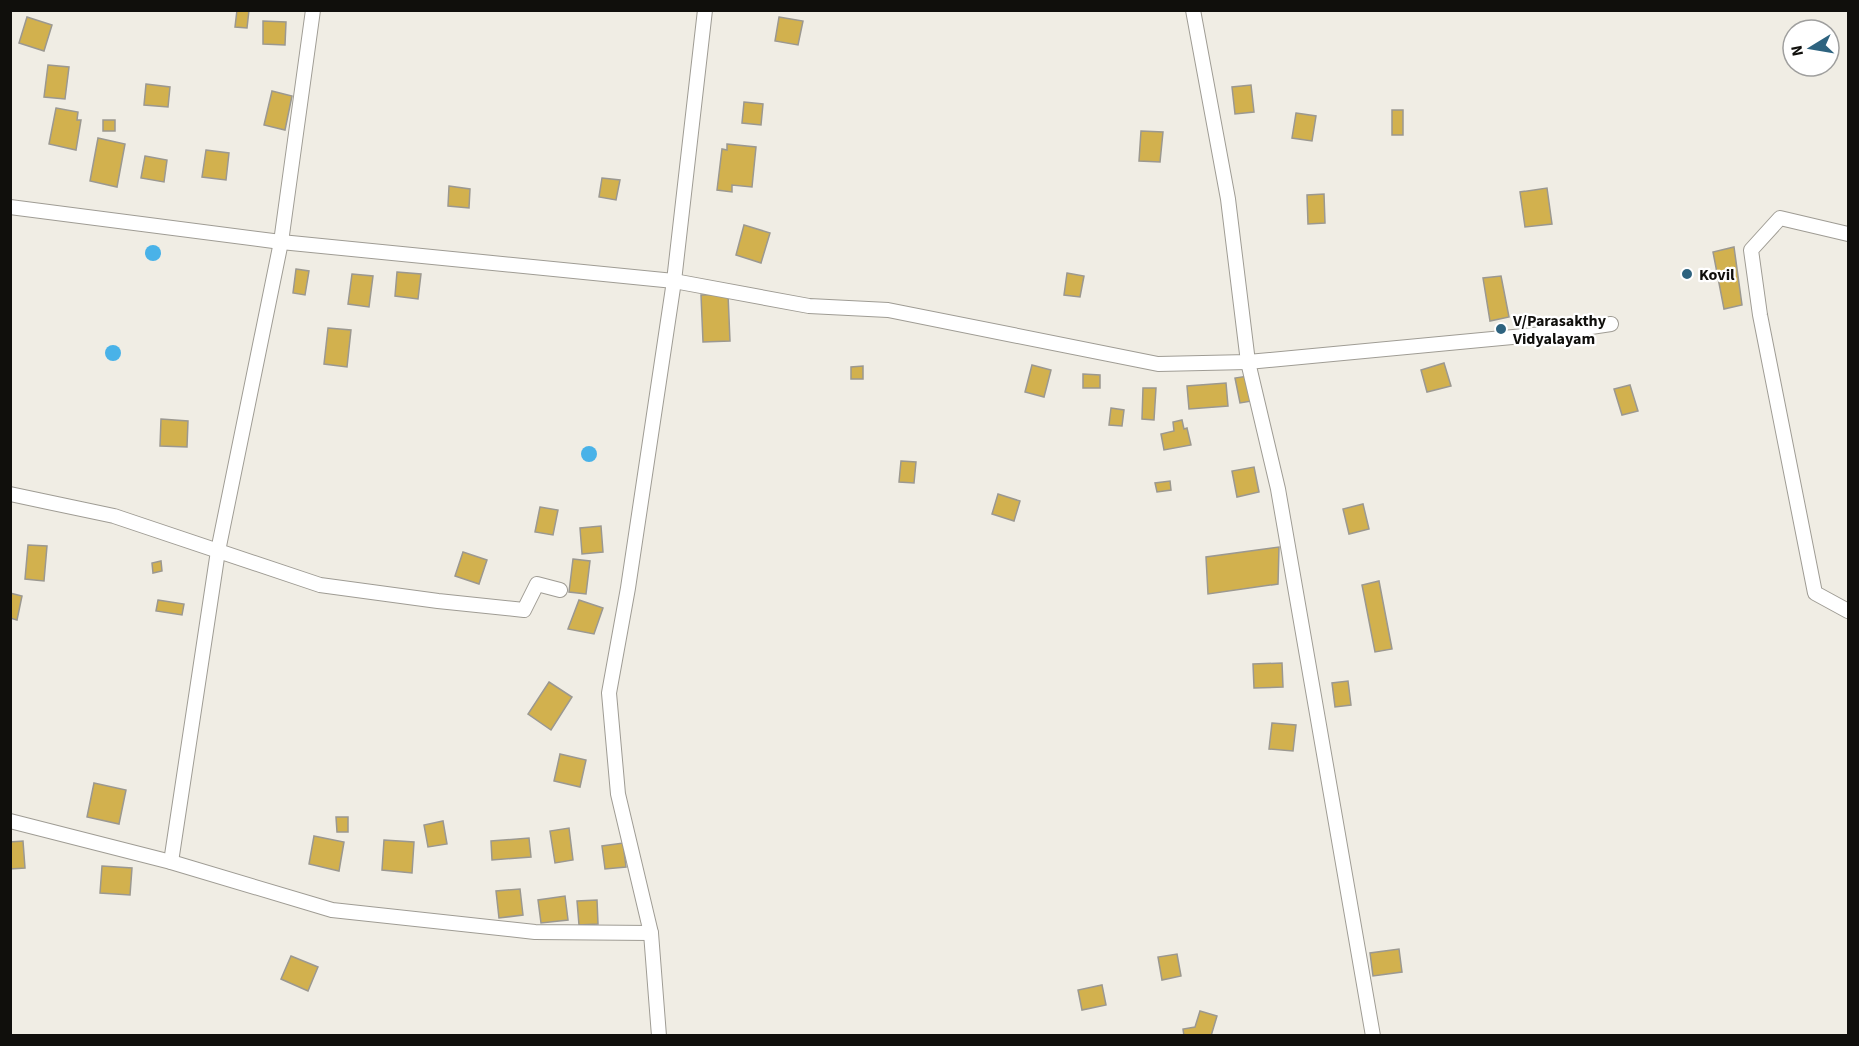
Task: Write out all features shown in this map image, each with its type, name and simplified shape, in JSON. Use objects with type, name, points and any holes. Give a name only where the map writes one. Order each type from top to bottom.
[{"type":"street","points":[[171,862],[218,551],[281,242],[313,10]]},
{"type":"street","points":[[659,1035],[651,933],[618,794],[609,693],[628,588],[674,281],[705,10]]},
{"type":"street","points":[[1193,10],[1228,199],[1248,362],[1278,489],[1373,1035]]},
{"type":"street","points":[[10,207],[281,242],[674,281],[810,306],[888,310],[1158,364],[1248,362],[1544,334],[1611,324]]},
{"type":"street","points":[[1848,234],[1780,218],[1751,250],[1760,315],[1815,593],[1848,611]]},
{"type":"street","points":[[10,494],[114,516],[321,585],[438,601],[524,609],[537,584],[560,590]]},
{"type":"street","points":[[10,821],[171,862],[332,910],[535,932],[651,933]]},
{"type":"water","points":[[150,245],[156,245],[161,253],[159,259],[150,261],[145,256],[145,250]]},
{"type":"water","points":[[110,345],[116,345],[121,353],[119,359],[110,361],[105,356],[105,350]]},
{"type":"water","points":[[586,446],[592,446],[597,454],[595,460],[586,462],[581,457],[581,451]]},
{"type":"building","points":[[237,10],[249,10],[247,28],[235,27]]},
{"type":"building","points":[[27,17],[52,25],[44,51],[19,43]]},
{"type":"building","points":[[779,17],[803,21],[798,45],[775,41]]},
{"type":"building","points":[[263,21],[286,22],[285,45],[263,44]]},
{"type":"building","points":[[48,65],[69,67],[65,99],[44,97]]},
{"type":"building","points":[[146,84],[170,87],[168,107],[144,105]]},
{"type":"building","points":[[1251,85],[1254,112],[1235,114],[1232,87]]},
{"type":"building","points":[[272,91],[292,96],[285,130],[264,125]]},
{"type":"building","points":[[744,102],[763,104],[761,125],[742,123]]},
{"type":"building","points":[[56,108],[78,112],[77,120],[81,120],[76,150],[49,144]]},
{"type":"building","points":[[1392,110],[1403,110],[1403,135],[1392,135]]},
{"type":"building","points":[[1296,113],[1316,116],[1312,141],[1292,138]]},
{"type":"building","points":[[103,120],[115,120],[115,131],[103,131]]},
{"type":"building","points":[[1141,131],[1163,132],[1160,162],[1139,161]]},
{"type":"building","points":[[98,138],[125,144],[117,187],[90,181]]},
{"type":"building","points":[[727,144],[756,147],[752,187],[732,185],[732,192],[717,190],[722,149],[727,150]]},
{"type":"building","points":[[206,150],[229,153],[226,180],[202,177]]},
{"type":"building","points":[[145,156],[167,160],[164,182],[141,178]]},
{"type":"building","points":[[602,178],[620,180],[616,200],[599,197]]},
{"type":"building","points":[[449,186],[470,189],[469,208],[448,206]]},
{"type":"building","points":[[1547,188],[1552,224],[1525,227],[1520,192]]},
{"type":"building","points":[[1324,194],[1325,223],[1308,224],[1307,195]]},
{"type":"building","points":[[744,225],[770,233],[761,263],[736,255]]},
{"type":"building","points":[[1734,247],[1742,305],[1724,309],[1713,252]]},
{"type":"building","points":[[296,269],[309,271],[305,295],[293,293]]},
{"type":"building","points":[[397,272],[421,274],[418,299],[395,296]]},
{"type":"building","points":[[1067,273],[1084,276],[1080,297],[1064,295]]},
{"type":"building","points":[[352,274],[373,276],[369,307],[348,304]]},
{"type":"building","points":[[1501,276],[1509,317],[1490,321],[1483,278]]},
{"type":"building","points":[[728,294],[730,341],[703,342],[701,295]]},
{"type":"building","points":[[328,328],[351,330],[347,367],[324,364]]},
{"type":"building","points":[[1444,363],[1451,386],[1427,392],[1421,370]]},
{"type":"building","points":[[1032,365],[1051,370],[1044,397],[1025,392]]},
{"type":"building","points":[[863,366],[863,379],[851,379],[851,367]]},
{"type":"building","points":[[1083,374],[1100,375],[1100,388],[1083,388]]},
{"type":"building","points":[[1248,376],[1252,401],[1240,403],[1235,378]]},
{"type":"building","points":[[1226,383],[1228,406],[1189,409],[1187,386]]},
{"type":"building","points":[[1630,385],[1638,411],[1622,415],[1614,389]]},
{"type":"building","points":[[1143,388],[1156,388],[1154,420],[1142,419]]},
{"type":"building","points":[[1111,408],[1124,410],[1122,426],[1109,425]]},
{"type":"building","points":[[161,419],[188,421],[187,447],[160,446]]},
{"type":"building","points":[[1182,420],[1184,429],[1187,428],[1191,445],[1164,450],[1161,434],[1174,431],[1173,422]]},
{"type":"building","points":[[901,461],[916,462],[914,483],[899,482]]},
{"type":"building","points":[[1254,467],[1259,492],[1237,497],[1232,471]]},
{"type":"building","points":[[1170,481],[1171,490],[1157,492],[1155,483]]},
{"type":"building","points":[[998,494],[1020,501],[1014,521],[992,514]]},
{"type":"building","points":[[1363,504],[1369,529],[1349,534],[1343,509]]},
{"type":"building","points":[[540,507],[558,510],[553,535],[535,532]]},
{"type":"building","points":[[601,526],[603,552],[582,554],[580,528]]},
{"type":"building","points":[[28,545],[47,546],[44,581],[25,579]]},
{"type":"building","points":[[1279,547],[1278,584],[1208,594],[1206,557]]},
{"type":"building","points":[[463,552],[487,560],[479,584],[455,576]]},
{"type":"building","points":[[573,559],[590,561],[586,594],[569,592]]},
{"type":"building","points":[[161,561],[162,571],[153,573],[152,563]]},
{"type":"building","points":[[1379,581],[1392,649],[1375,652],[1362,585]]},
{"type":"building","points":[[10,593],[22,596],[17,620],[10,618]]},
{"type":"building","points":[[158,600],[184,604],[182,615],[156,611]]},
{"type":"building","points":[[579,600],[603,608],[594,634],[568,629]]},
{"type":"building","points":[[1282,663],[1283,687],[1254,688],[1253,664]]},
{"type":"building","points":[[1348,681],[1351,705],[1335,707],[1332,683]]},
{"type":"building","points":[[549,682],[572,697],[551,730],[528,714]]},
{"type":"building","points":[[1272,723],[1296,725],[1293,751],[1269,749]]},
{"type":"building","points":[[560,754],[586,760],[580,787],[554,781]]},
{"type":"building","points":[[94,783],[126,790],[119,824],[87,817]]},
{"type":"building","points":[[336,817],[348,817],[348,832],[337,832]]},
{"type":"building","points":[[443,821],[447,844],[428,847],[424,825]]},
{"type":"building","points":[[569,828],[573,860],[555,863],[550,831]]},
{"type":"building","points":[[314,836],[344,842],[339,871],[309,864]]},
{"type":"building","points":[[529,838],[531,857],[492,860],[491,841]]},
{"type":"building","points":[[384,840],[414,842],[412,873],[382,870]]},
{"type":"building","points":[[23,841],[25,868],[10,869],[10,842]]},
{"type":"building","points":[[623,843],[626,867],[605,869],[602,846]]},
{"type":"building","points":[[102,866],[132,868],[130,895],[100,893]]},
{"type":"building","points":[[520,889],[523,915],[499,918],[496,891]]},
{"type":"building","points":[[565,896],[568,920],[541,923],[538,900]]},
{"type":"building","points":[[597,900],[598,924],[579,925],[577,901]]},
{"type":"building","points":[[1399,949],[1402,972],[1373,976],[1370,953]]},
{"type":"building","points":[[1177,954],[1181,976],[1162,980],[1158,957]]},
{"type":"building","points":[[291,956],[318,967],[308,991],[281,979]]},
{"type":"building","points":[[1102,985],[1106,1005],[1082,1010],[1078,990]]},
{"type":"building","points":[[1200,1011],[1217,1016],[1211,1036],[1184,1036],[1183,1029],[1195,1027]]},
{"type":"place","name":"Kovil","points":[[1687,274]]},
{"type":"place","name":"V/Parasakthy Vidyalayam","points":[[1501,329]]}]
